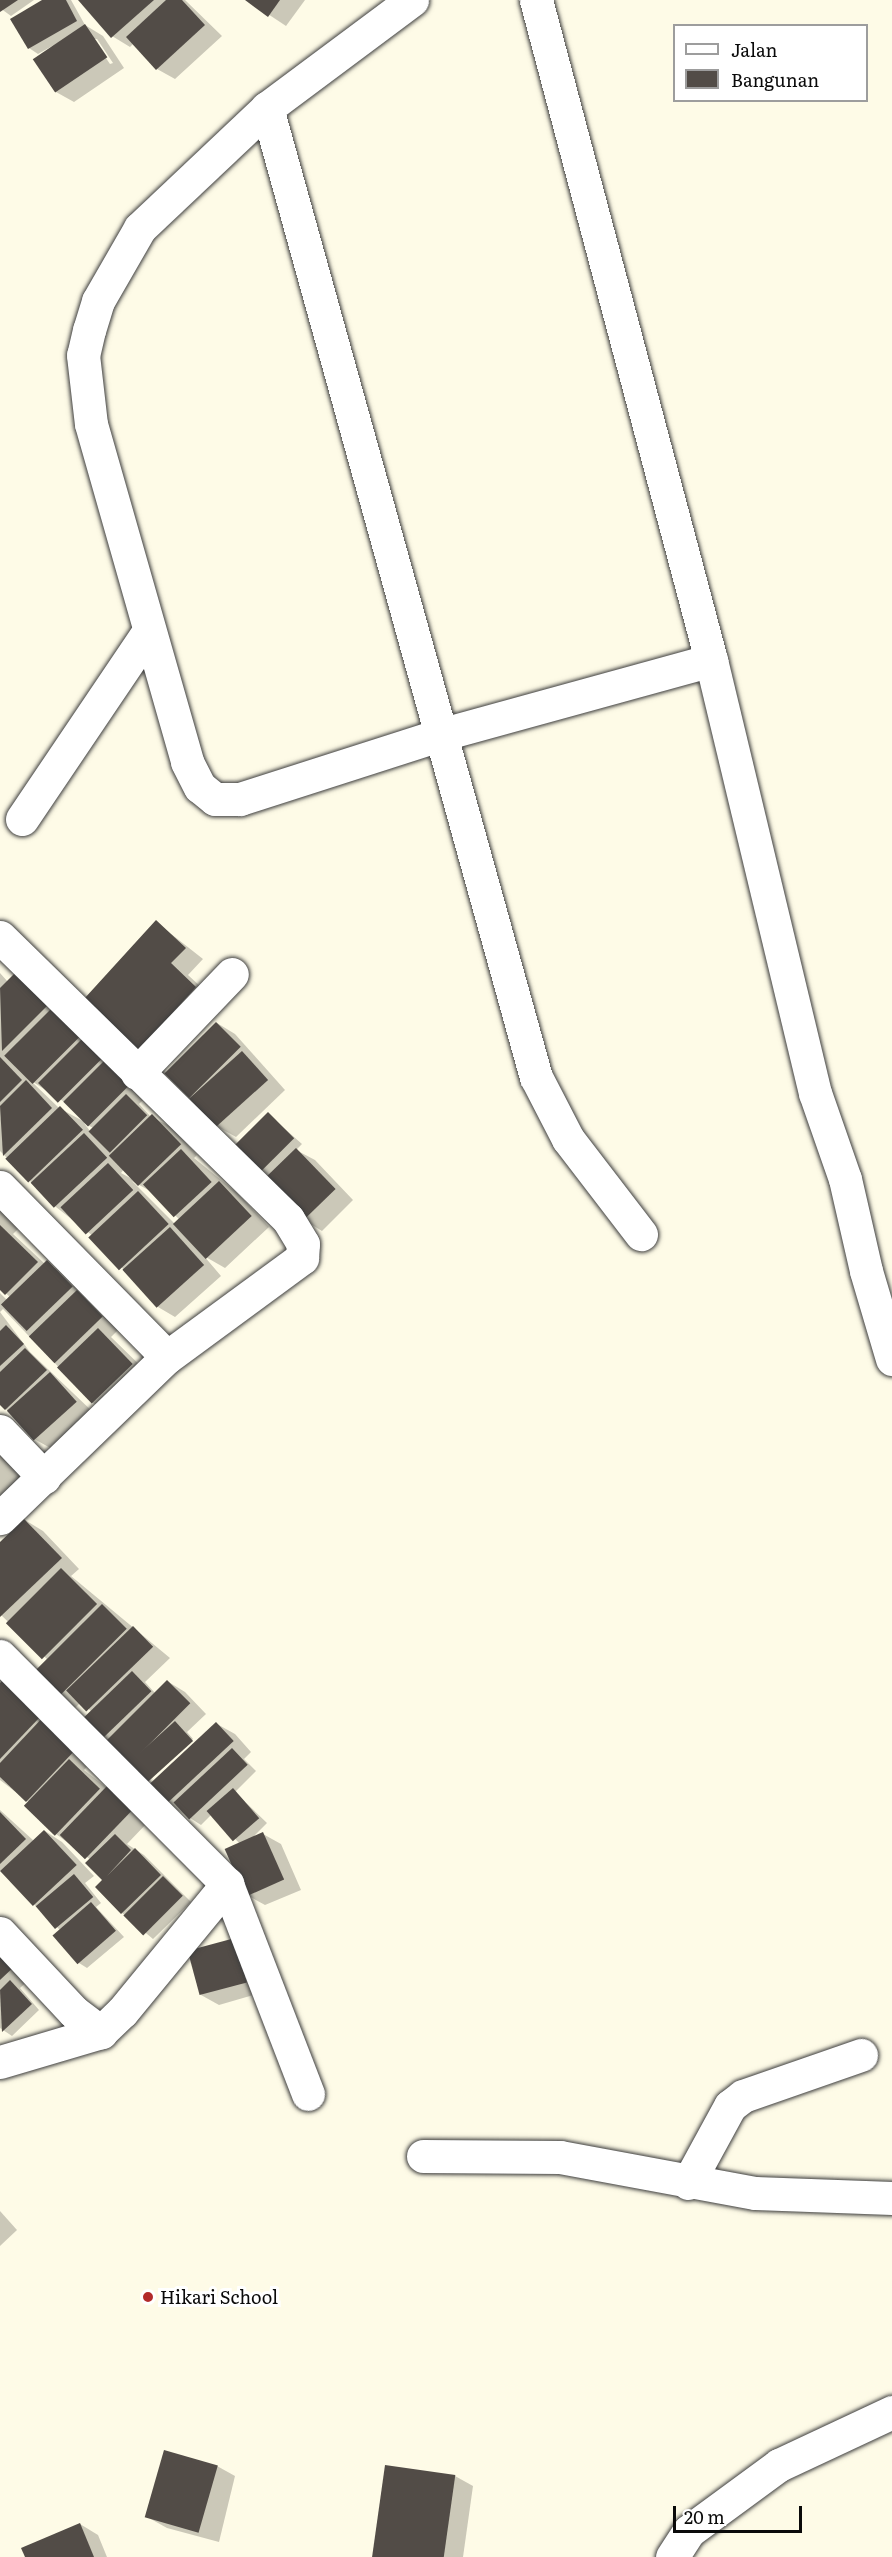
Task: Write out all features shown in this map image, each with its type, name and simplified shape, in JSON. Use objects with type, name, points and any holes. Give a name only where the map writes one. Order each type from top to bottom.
[{"type":"street","points":[[412,0],[267,108],[140,228],[98,302],[87,338],[84,377],[91,424],[148,632],[187,762],[200,787],[215,799],[240,799],[443,734],[711,660]]},
{"type":"street","points":[[536,0],[711,660],[815,1093],[879,1268],[892,1359]]},
{"type":"street","points":[[267,108],[537,1077],[568,1140],[640,1234]]},
{"type":"street","points":[[22,819],[148,632]]},
{"type":"street","points":[[0,938],[288,1219],[303,1244],[302,1257],[168,1357],[0,1518]]},
{"type":"street","points":[[137,1073],[232,974]]},
{"type":"street","points":[[0,1187],[168,1357]]},
{"type":"street","points":[[0,1431],[44,1477]]},
{"type":"street","points":[[0,1656],[227,1884],[308,2094]]},
{"type":"street","points":[[0,2062],[101,2031],[122,2012],[227,1884]]},
{"type":"street","points":[[0,1933],[74,2012],[101,2031]]},
{"type":"street","points":[[688,2183],[730,2106],[743,2096],[861,2055]]},
{"type":"street","points":[[423,2156],[560,2157],[688,2183],[755,2193],[892,2198]]},
{"type":"street","points":[[672,2557],[689,2531],[779,2465],[892,2412]]},
{"type":"building","points":[[0,0],[18,0],[0,12]]},
{"type":"building","points":[[42,0],[66,0],[77,21],[28,49],[10,19]]},
{"type":"building","points":[[78,0],[154,0],[111,38]]},
{"type":"building","points":[[166,0],[182,0],[205,25],[156,70],[126,37]]},
{"type":"building","points":[[245,0],[280,0],[268,17]]},
{"type":"building","points":[[85,24],[107,57],[55,92],[33,59]]},
{"type":"building","points":[[156,920],[186,948],[171,963],[196,987],[139,1050],[84,999]]},
{"type":"building","points":[[20,968],[52,1001],[2,1051],[0,988]]},
{"type":"building","points":[[53,1007],[81,1035],[32,1084],[4,1056]]},
{"type":"building","points":[[216,1022],[241,1047],[189,1098],[164,1074]]},
{"type":"building","points":[[84,1037],[104,1057],[58,1103],[38,1083]]},
{"type":"building","points":[[242,1051],[268,1080],[215,1127],[189,1099]]},
{"type":"building","points":[[0,1057],[22,1080],[0,1102]]},
{"type":"building","points":[[105,1060],[130,1085],[88,1126],[63,1102]]},
{"type":"building","points":[[26,1080],[52,1108],[3,1156],[0,1106]]},
{"type":"building","points":[[126,1094],[147,1115],[110,1153],[89,1131]]},
{"type":"building","points":[[60,1106],[83,1130],[28,1183],[5,1159]]},
{"type":"building","points":[[268,1112],[294,1138],[259,1174],[233,1147]]},
{"type":"building","points":[[152,1114],[181,1144],[138,1186],[109,1156]]},
{"type":"building","points":[[84,1133],[107,1158],[54,1208],[31,1183]]},
{"type":"building","points":[[296,1148],[336,1189],[302,1222],[262,1181]]},
{"type":"building","points":[[181,1149],[212,1182],[174,1217],[143,1184]]},
{"type":"building","points":[[108,1163],[133,1190],[86,1234],[60,1207]]},
{"type":"building","points":[[219,1181],[252,1216],[206,1259],[173,1224]]},
{"type":"building","points":[[138,1191],[169,1224],[119,1270],[88,1237]]},
{"type":"building","points":[[0,1225],[38,1262],[5,1295],[0,1290]]},
{"type":"building","points":[[170,1227],[204,1265],[157,1308],[122,1270]]},
{"type":"building","points":[[47,1260],[73,1287],[27,1331],[1,1304]]},
{"type":"building","points":[[77,1290],[103,1317],[55,1363],[29,1337]]},
{"type":"building","points":[[6,1325],[24,1344],[0,1366],[0,1331]]},
{"type":"building","points":[[98,1328],[133,1364],[92,1404],[57,1368]]},
{"type":"building","points":[[25,1348],[47,1370],[5,1410],[0,1405],[0,1372]]},
{"type":"building","points":[[50,1372],[77,1402],[34,1441],[7,1411]]},
{"type":"building","points":[[24,1519],[62,1558],[0,1617],[0,1542]]},
{"type":"building","points":[[61,1568],[97,1604],[42,1659],[6,1623]]},
{"type":"building","points":[[102,1604],[127,1629],[55,1701],[30,1676]]},
{"type":"building","points":[[133,1626],[153,1647],[86,1711],[66,1691]]},
{"type":"building","points":[[132,1671],[151,1691],[103,1738],[84,1718]]},
{"type":"building","points":[[167,1680],[190,1703],[128,1766],[105,1742]]},
{"type":"building","points":[[2,1681],[40,1717],[0,1759],[0,1683]]},
{"type":"building","points":[[46,1714],[79,1746],[26,1802],[0,1777],[0,1763]]},
{"type":"building","points":[[175,1721],[193,1741],[144,1785],[126,1765]]},
{"type":"building","points":[[216,1722],[234,1741],[166,1804],[148,1785]]},
{"type":"building","points":[[232,1748],[248,1765],[189,1819],[173,1803]]},
{"type":"building","points":[[69,1759],[100,1789],[55,1836],[24,1806]]},
{"type":"building","points":[[107,1786],[132,1810],[85,1859],[60,1835]]},
{"type":"building","points":[[233,1788],[259,1818],[233,1841],[207,1811]]},
{"type":"building","points":[[0,1812],[26,1839],[0,1864]]},
{"type":"building","points":[[44,1830],[77,1865],[33,1906],[0,1871]]},
{"type":"building","points":[[263,1832],[284,1880],[246,1897],[225,1849]]},
{"type":"building","points":[[115,1834],[131,1850],[107,1876],[135,1848],[161,1875],[121,1914],[95,1887],[102,1880],[85,1863]]},
{"type":"building","points":[[74,1874],[93,1897],[55,1929],[36,1906]]},
{"type":"building","points":[[163,1876],[183,1896],[143,1935],[123,1916]]},
{"type":"building","points":[[91,1902],[116,1931],[77,1964],[53,1935]]},
{"type":"building","points":[[235,1938],[247,1982],[200,1995],[188,1951]]},
{"type":"building","points":[[0,1944],[18,1963],[0,1980]]},
{"type":"building","points":[[10,1980],[32,2004],[2,2032],[0,1990]]},
{"type":"building","points":[[164,2450],[218,2465],[199,2533],[145,2517]]},
{"type":"building","points":[[385,2465],[455,2475],[444,2557],[372,2557]]},
{"type":"building","points":[[80,2523],[94,2557],[25,2557],[21,2548]]},
{"type":"place","name":"Hikari School","points":[[148,2297]]}]
